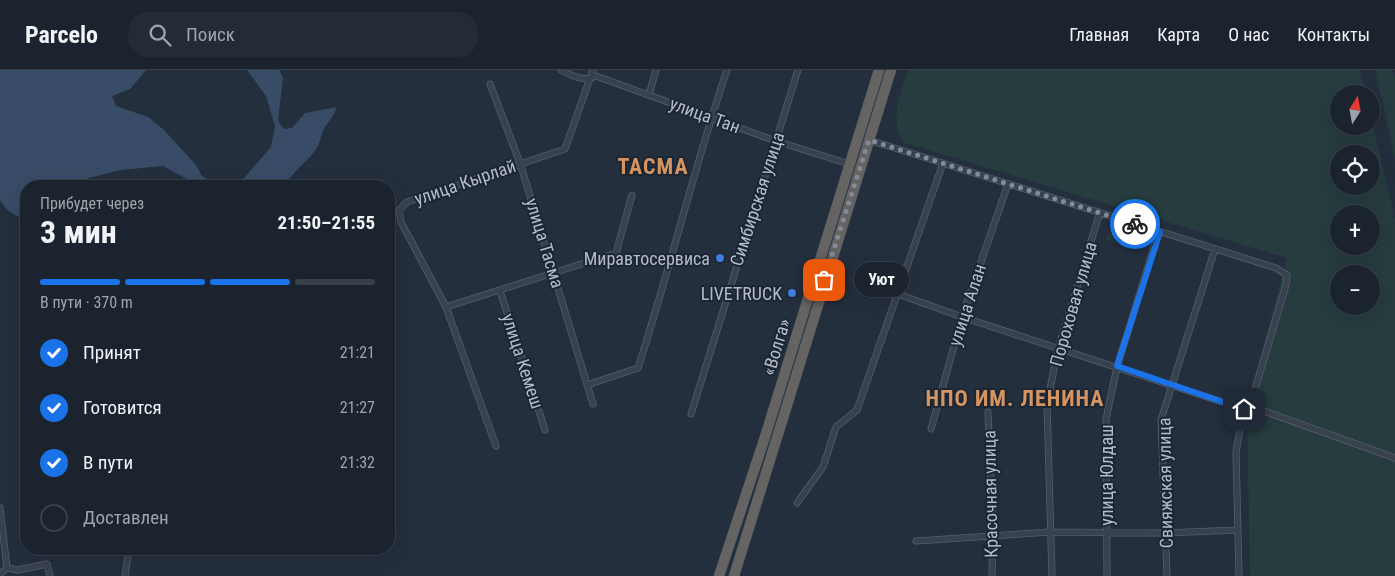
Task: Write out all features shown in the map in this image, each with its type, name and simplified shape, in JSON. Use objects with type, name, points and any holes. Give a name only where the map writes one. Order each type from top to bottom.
[{"type":"highway","name":"«Волга»","points":[[720,576],[765,438],[879,70]]},
{"type":"highway","name":"«Волга»","points":[[734,576],[891,70]]},
{"type":"street","name":"улица Тан","points":[[561,70],[580,78],[590,79],[596,76],[776,141],[850,164]]},
{"type":"street","points":[[590,79],[593,70]]},
{"type":"street","points":[[649,95],[656,70]]},
{"type":"street","points":[[587,385],[638,368],[711,117],[728,70]]},
{"type":"street","name":"Симбирская улица","points":[[691,414],[798,70]]},
{"type":"street","name":"улица Кырлай","points":[[496,446],[446,307],[401,222],[399,210],[407,202],[565,149],[590,79]]},
{"type":"street","name":"улица Тасма","points":[[490,84],[520,164],[554,271],[592,404]]},
{"type":"street","points":[[869,140],[1276,268],[1287,275],[1286,285],[1247,408],[1236,452],[1239,576]]},
{"type":"street","points":[[798,502],[823,467],[836,427],[857,410],[943,163]]},
{"type":"street","name":"улица Алан","points":[[931,428],[962,318],[1008,184]]},
{"type":"street","points":[[446,307],[500,292],[554,271],[616,253],[632,195]]},
{"type":"street","name":"Пороховая улица","points":[[1052,576],[1047,404],[1058,349],[1100,212]]},
{"type":"street","name":"улица Юлдаш","points":[[1107,576],[1106,419],[1117,366],[1160,232]]},
{"type":"street","name":"Свияжская улица","points":[[1167,576],[1161,420],[1215,249]]},
{"type":"street","name":"улица Кемеш","points":[[500,292],[545,430]]},
{"type":"street","points":[[898,294],[962,318],[1247,408],[1395,458]]},
{"type":"street","name":"Красочная улица","points":[[988,412],[993,534],[992,576]]},
{"type":"street","points":[[0,508],[7,568]]},
{"type":"street","points":[[916,541],[993,534],[1051,532],[1165,533],[1238,530]]},
{"type":"street","points":[[125,576],[128,555]]},
{"type":"street","points":[[7,568],[18,570],[47,564],[50,576]]},
{"type":"street","points":[[0,574],[7,568]]},
{"type":"green space","points":[[908,70],[1360,70],[1364,85],[1330,85],[1330,135],[1375,135],[1378,145],[1330,145],[1330,195],[1380,195],[1380,155],[1395,219],[1395,576],[1250,576],[1247,408],[1287,258],[905,143],[897,126],[899,97]]},
{"type":"green space","points":[[1375,70],[1393,70],[1395,78],[1395,159],[1380,85],[1378,85]]},
{"type":"green space","points":[[1109,228],[1134,235],[1130,247],[1106,240]]},
{"type":"water","points":[[0,70],[146,70],[130,89],[112,96],[116,106],[148,117],[164,130],[196,165],[202,176],[209,180],[188,180],[163,166],[121,170],[87,180],[20,180],[20,218],[11,213],[0,200]]},
{"type":"water","points":[[247,70],[279,70],[283,78],[278,121],[284,129],[292,128],[305,113],[337,107],[323,130],[316,149],[288,180],[242,180],[271,147],[275,126],[266,96]]},
{"type":"way so far","points":[[824,280],[869,140],[1135,224]]},
{"type":"place","name":"Миравтосервиса","points":[[720,258]]},
{"type":"place","name":"Уют","points":[[824,280]]},
{"type":"place","name":"LIVETRUCK","points":[[792,293]]},
{"type":"district","name":"ТАСМА","points":[[653,166]]},
{"type":"district","name":"НПО ИМ. ЛЕНИНА","points":[[1015,398]]},
{"type":"route","points":[[1135,224],[1160,232],[1117,366],[1244,409]]}]
